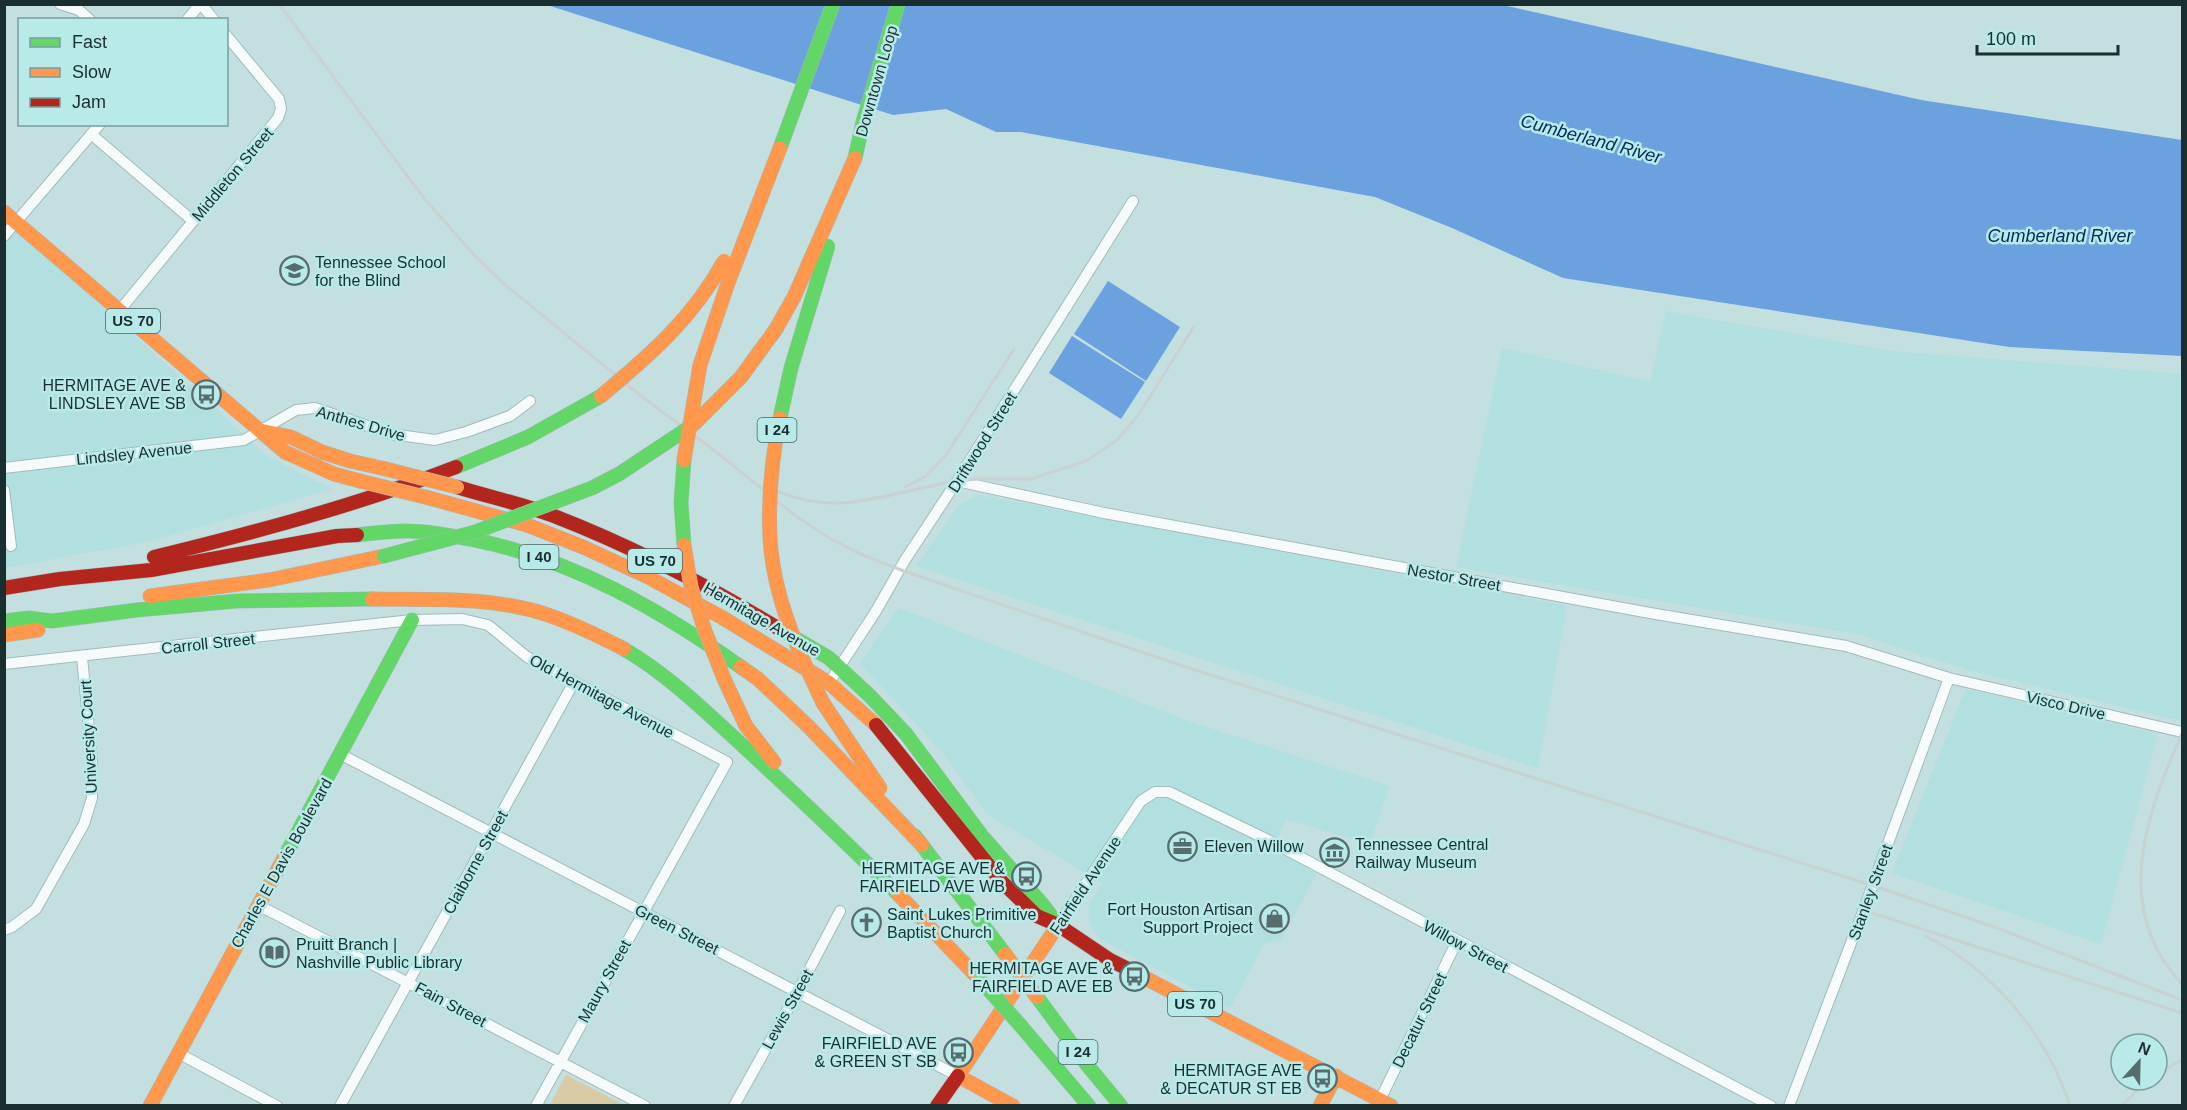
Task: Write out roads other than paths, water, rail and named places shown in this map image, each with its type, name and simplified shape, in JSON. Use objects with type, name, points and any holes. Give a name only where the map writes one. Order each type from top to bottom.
[{"type":"main road","name":"I 24","points":[[833,4],[725,288],[700,366],[691,406],[681,504],[684,545],[691,587],[705,632],[746,726],[827,823],[981,981],[1089,1106]]},
{"type":"main road","name":"Downtown Loop","points":[[855,158],[863,122],[898,4]]},
{"type":"main road","points":[[60,579],[172,553],[336,509],[451,471],[518,442],[601,396],[661,346],[714,282],[780,148]]},
{"type":"main road","name":"I 24","points":[[855,158],[798,342],[779,418],[771,474],[769,529],[776,579],[797,650],[823,703],[922,845],[1088,1066],[1121,1106]]},
{"type":"main road","points":[[29,618],[52,609],[269,580],[384,556],[475,532],[592,489],[620,474],[690,428],[741,377],[776,329],[794,297],[855,158]]},
{"type":"main road","name":"Hermitage Avenue","points":[[4,212],[285,452],[333,474],[527,525],[583,547],[637,572],[723,618],[829,683],[880,729],[1002,882],[1037,916],[1058,925],[1110,960],[1386,1102]]},
{"type":"main road","name":"Hermitage Avenue","points":[[261,431],[291,438],[350,462],[457,487],[553,516],[667,566],[773,624],[829,658],[906,734],[982,836],[1058,925]]},
{"type":"main road","name":"I 40","points":[[4,588],[60,579],[152,570],[337,536],[409,531],[474,540],[536,555],[622,592],[688,630],[758,679],[809,727],[922,845]]},
{"type":"main road","points":[[4,621],[29,618],[52,621],[137,610],[237,601],[341,599],[449,600],[504,605],[546,614],[594,633],[641,659],[705,711],[827,823]]},
{"type":"main road","points":[[4,634],[112,620],[137,610]]},
{"type":"main road","name":"Charles E Davis Boulevard","points":[[150,1106],[412,620]]},
{"type":"main road","name":"Fairfield Avenue","points":[[938,1106],[1058,925]]},
{"type":"main road","name":"Green Street","points":[[958,1076],[1013,1106]]},
{"type":"main road","points":[[1320,1106],[1336,1076]]},
{"type":"street","points":[[60,4],[79,10],[88,18]]},
{"type":"street","points":[[190,18],[201,4],[212,18]]},
{"type":"street","name":"Middleton Street","points":[[120,310],[278,118],[281,109],[279,99],[228,37]]},
{"type":"street","points":[[4,236],[98,126]]},
{"type":"street","points":[[91,134],[193,221]]},
{"type":"street","name":"Driftwood Street","points":[[829,683],[1133,201]]},
{"type":"street","name":"Anthes Drive","points":[[261,431],[296,410],[315,408],[391,435],[435,440],[466,432],[510,416],[530,401]]},
{"type":"street","name":"Lindsley Avenue","points":[[4,468],[244,441],[261,431]]},
{"type":"street","name":"Nestor Street","points":[[957,482],[1104,513],[1639,611],[1846,646],[1949,678]]},
{"type":"street","points":[[4,490],[11,546]]},
{"type":"street","name":"Old Hermitage Avenue","points":[[412,620],[462,619],[488,625],[527,657],[726,762]]},
{"type":"street","name":"Carroll Street","points":[[4,664],[412,620]]},
{"type":"street","name":"University Court","points":[[4,930],[12,927],[36,909],[84,824],[92,798],[92,760],[82,657]]},
{"type":"street","name":"Visco Drive","points":[[1949,678],[2182,732]]},
{"type":"street","name":"Stanley Street","points":[[1789,1106],[1863,914],[1949,678]]},
{"type":"street","name":"Claiborne Street","points":[[340,1106],[574,682]]},
{"type":"street","name":"Green Street","points":[[340,754],[958,1076]]},
{"type":"street","name":"Maury Street","points":[[536,1106],[726,762]]},
{"type":"street","name":"Fairfield Avenue","points":[[1058,925],[1141,801],[1159,792]]},
{"type":"street","name":"Willow Street","points":[[1159,792],[1175,794],[1268,840],[1771,1106]]},
{"type":"street","name":"Fain Street","points":[[258,905],[645,1106]]},
{"type":"street","name":"Lewis Street","points":[[734,1106],[840,911]]},
{"type":"street","name":"Decatur Street","points":[[1386,1102],[1457,941]]},
{"type":"street","points":[[178,1053],[277,1106]]},
{"type":"water","name":"Cumberland River","points":[[547,5],[1503,5],[1921,100],[2182,140],[2182,356],[2009,347],[1563,278],[1452,228],[1375,197],[1021,132],[996,132],[946,109],[893,115]]},
{"type":"water","points":[[1108,281],[1180,327],[1146,381],[1074,334]]},
{"type":"water","points":[[1072,336],[1145,382],[1121,419],[1049,373]]},
{"type":"railway","points":[[279,4],[424,198],[475,256],[503,283],[645,399],[710,447],[797,517],[831,539],[860,554],[909,573],[1183,666],[1880,888],[1997,928],[2182,1000]]},
{"type":"railway","points":[[873,499],[949,482],[977,479],[1031,479],[1086,461],[1117,440],[1139,414],[1193,328]]},
{"type":"railway","points":[[905,487],[926,476],[946,455],[1014,349]]},
{"type":"railway","points":[[767,487],[795,498],[822,503],[850,502],[880,497]]},
{"type":"railway","points":[[2182,734],[2147,829],[2142,862],[2141,894],[2147,925],[2160,956],[2182,984]]},
{"type":"railway","points":[[1872,913],[2182,1013]]},
{"type":"railway","points":[[1926,936],[1974,967],[2014,1007],[2047,1054],[2070,1106]]},
{"type":"railway","points":[[2169,1067],[2182,1060]]},
{"type":"railway","points":[[2121,1106],[2136,1092]]},
{"type":"place","name":"Tennessee School for the Blind","points":[[294,271]]},
{"type":"place","name":"HERMITAGE AVE & LINDSLEY AVE SB","points":[[207,394]]},
{"type":"place","name":"Eleven Willow","points":[[1183,846]]},
{"type":"place","name":"Tennessee Central Railway Museum","points":[[1334,853]]},
{"type":"place","name":"HERMITAGE AVE & FAIRFIELD AVE WB","points":[[1026,877]]},
{"type":"place","name":"Fort Houston Artisan Support Project","points":[[1274,918]]},
{"type":"place","name":"Saint Lukes Primitive Baptist Church","points":[[866,923]]},
{"type":"place","name":"Pruitt Branch | Nashville Public Library","points":[[275,953]]},
{"type":"place","name":"HERMITAGE AVE & FAIRFIELD AVE EB","points":[[1134,977]]},
{"type":"place","name":"FAIRFIELD AVE & GREEN ST SB","points":[[958,1052]]},
{"type":"place","name":"HERMITAGE AVE & DECATUR ST EB","points":[[1323,1079]]}]
